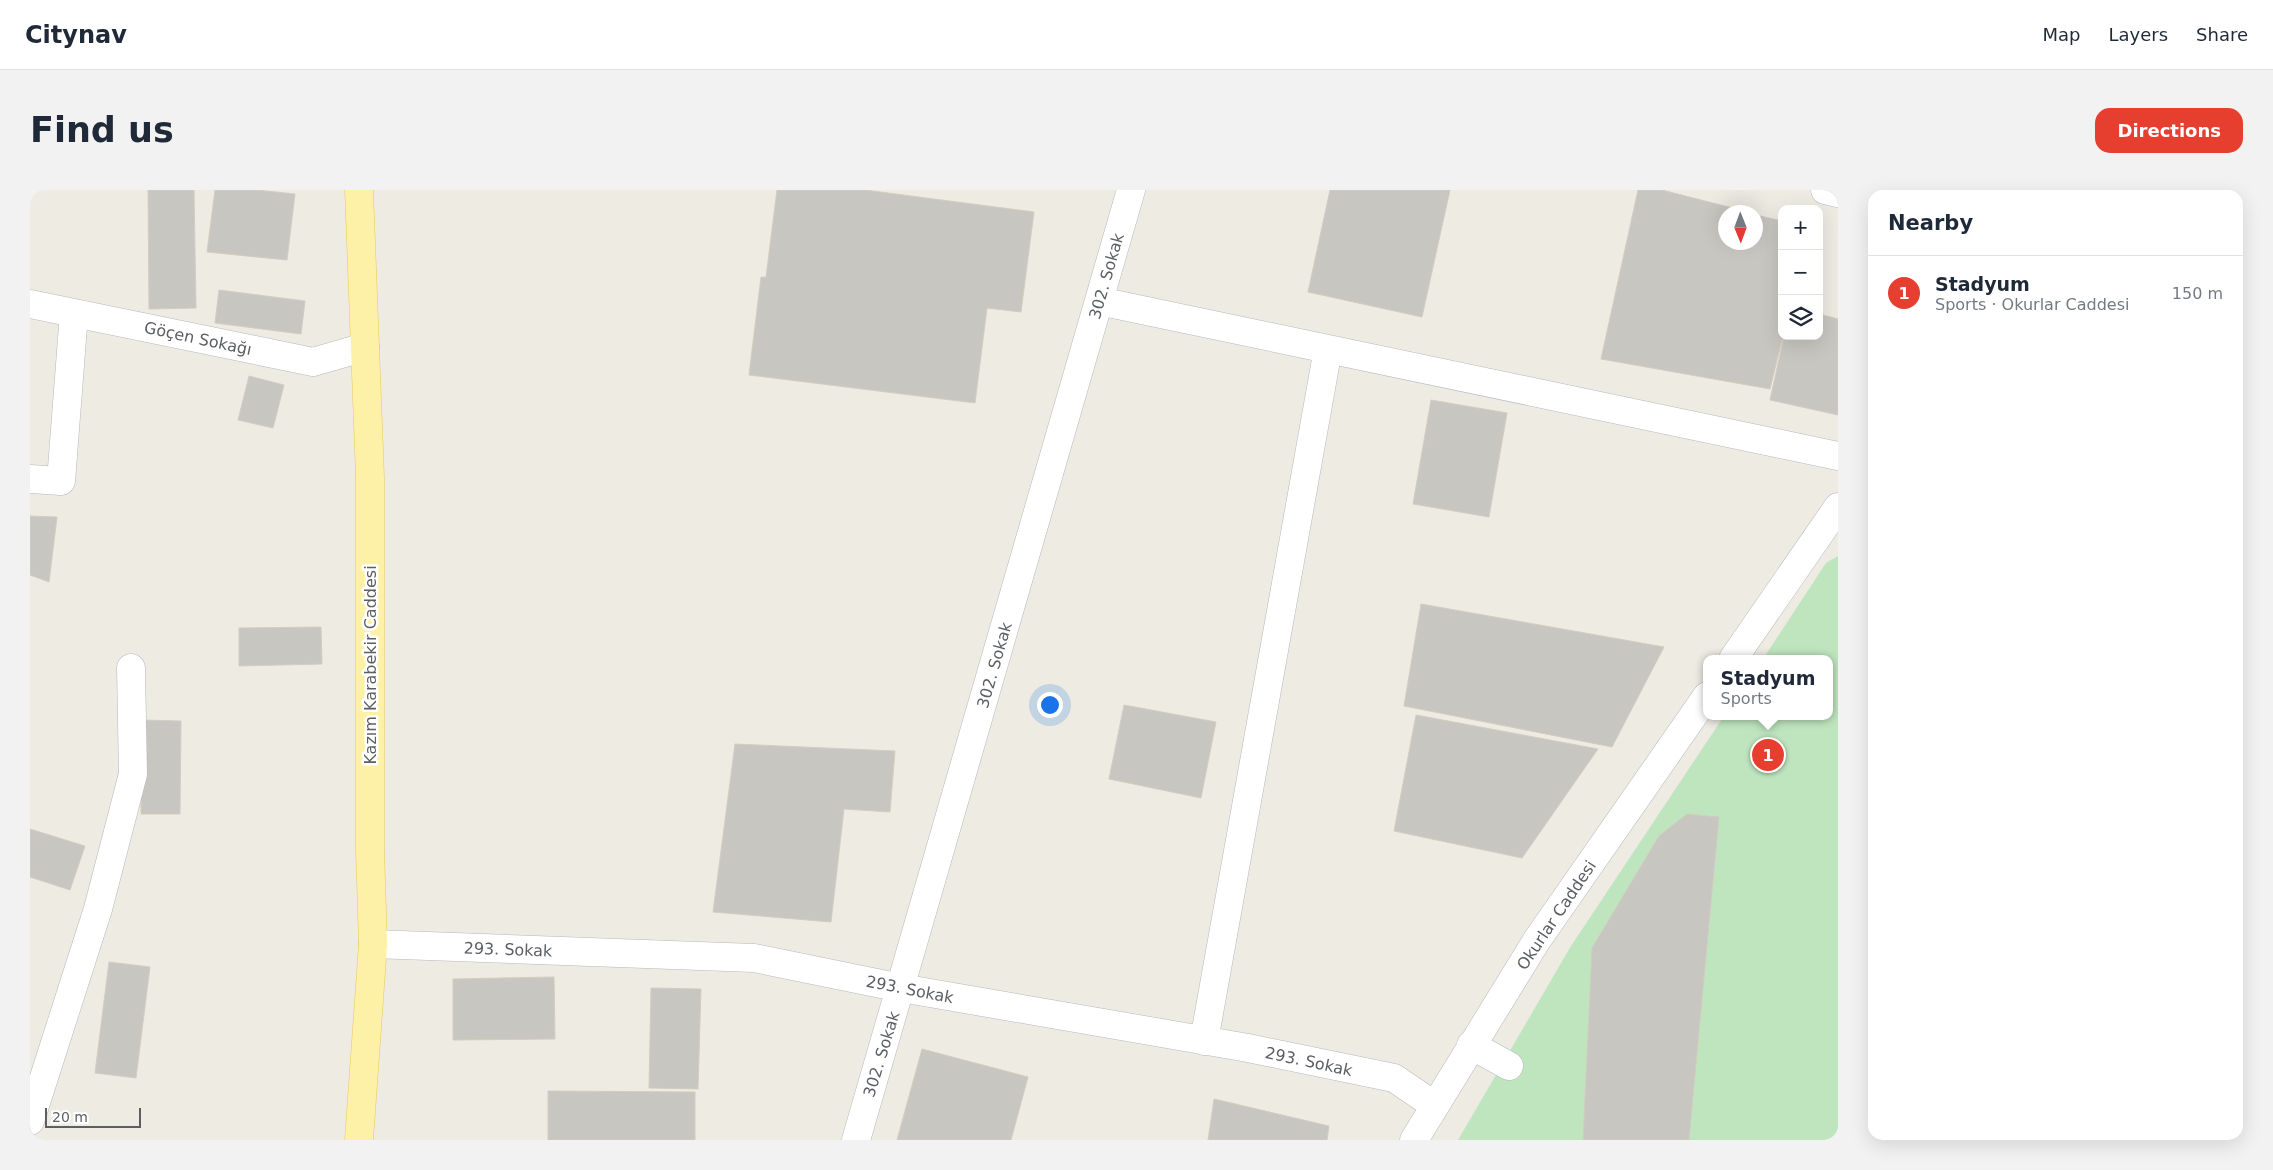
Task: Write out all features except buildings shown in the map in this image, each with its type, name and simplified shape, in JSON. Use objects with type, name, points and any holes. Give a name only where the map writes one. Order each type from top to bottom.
[{"type":"main road","name":"Kazım Karabekir Caddesi","points":[[359,190],[370,477],[370,850],[373,944],[359,1140]]},
{"type":"street","name":"302. Sokak","points":[[856,1140],[1131,190]]},
{"type":"street","points":[[1825,190],[1838,193]]},
{"type":"street","points":[[1099,301],[1838,456]]},
{"type":"street","name":"Göçen Sokağı","points":[[30,304],[313,362],[365,348]]},
{"type":"street","points":[[30,479],[61,481],[74,313]]},
{"type":"street","points":[[1204,1041],[1328,349]]},
{"type":"street","points":[[1736,655],[1838,507]]},
{"type":"street","points":[[30,1121],[98,908],[133,774],[131,668]]},
{"type":"street","name":"Okurlar Caddesi","points":[[1414,1140],[1537,940],[1703,702]]},
{"type":"street","name":"293. Sokak","points":[[373,944],[754,958],[901,988],[1204,1041],[1394,1078],[1434,1105]]},
{"type":"street","points":[[1471,1046],[1509,1066]]},
{"type":"green space","points":[[1838,556],[1838,1140],[1458,1140],[1571,946],[1721,720],[1833,720],[1833,655],[1766,655],[1826,563]]},
{"type":"place","name":"Stadyum","points":[[1768,755]]}]
